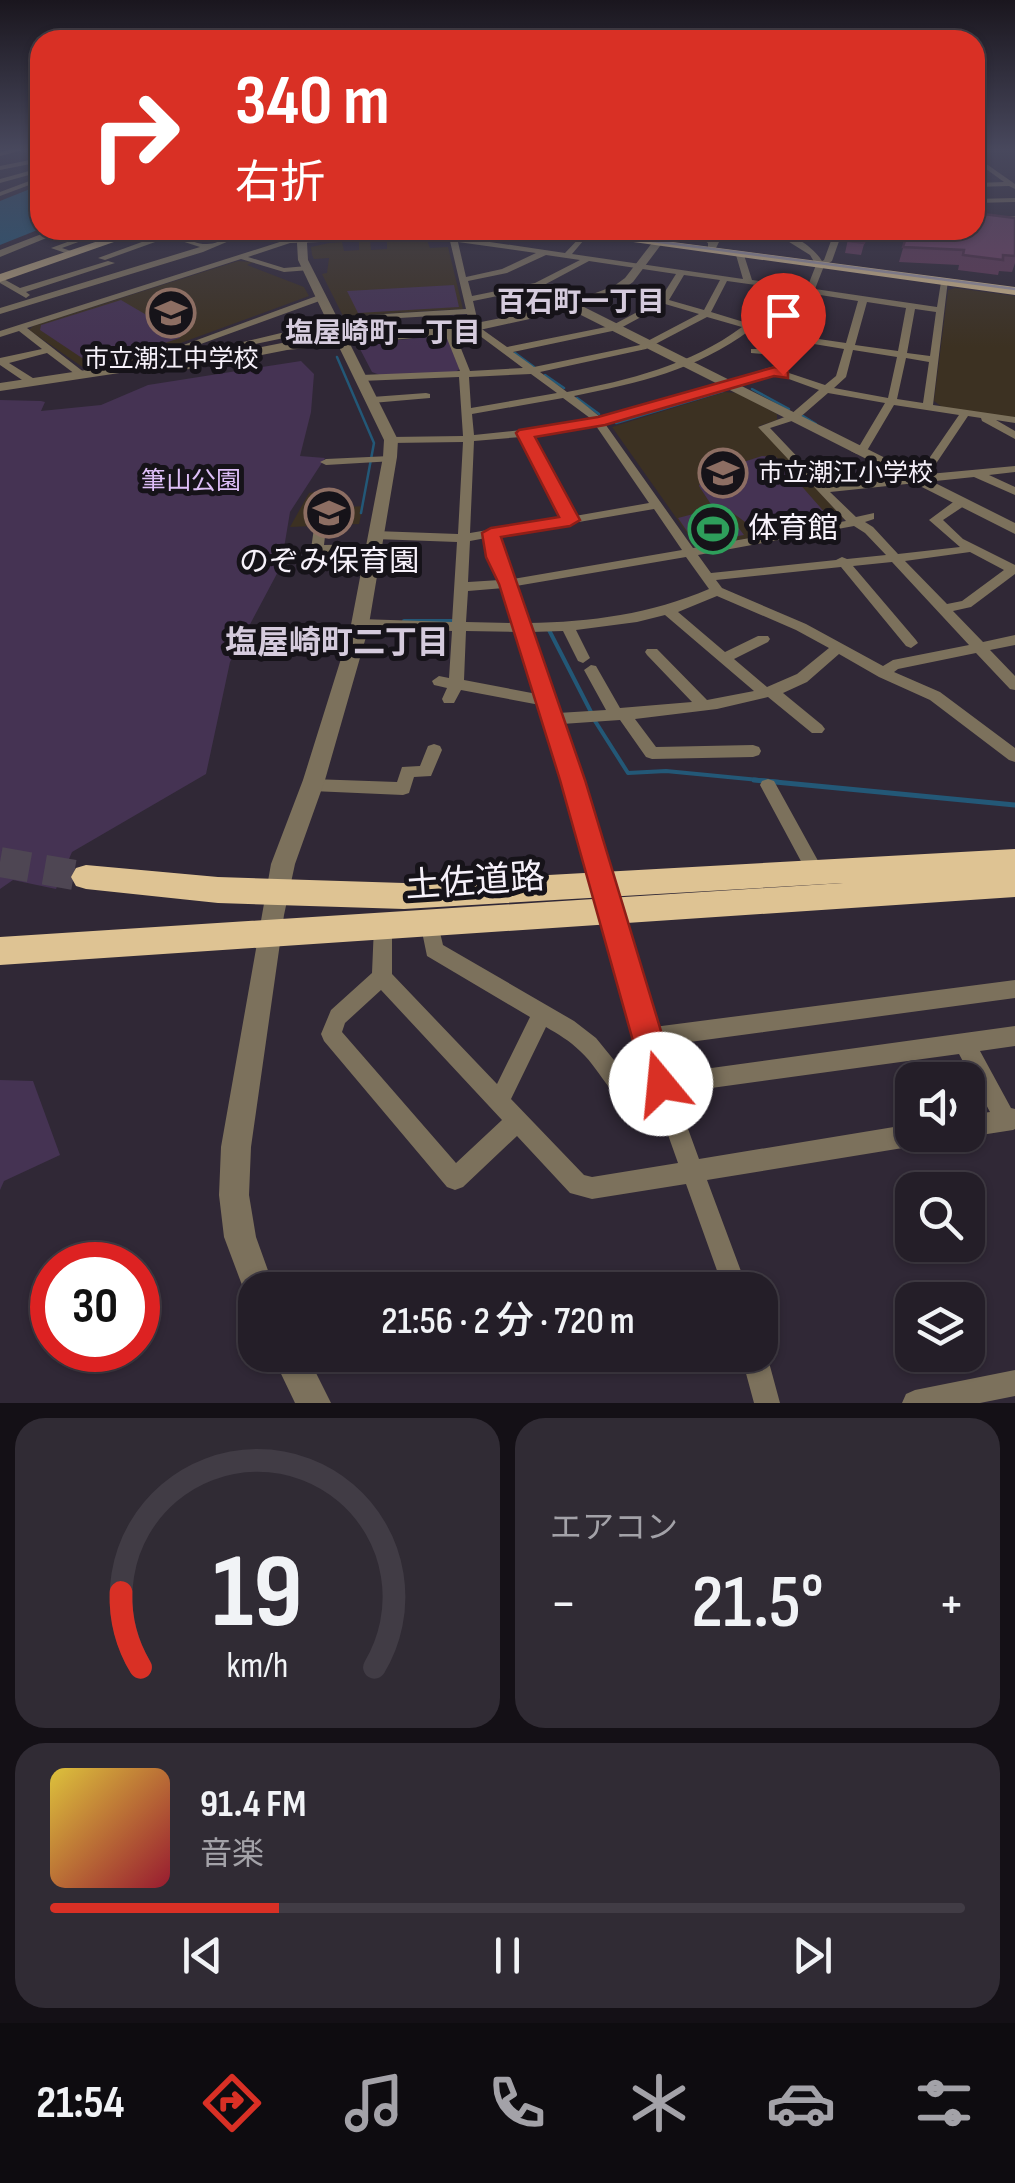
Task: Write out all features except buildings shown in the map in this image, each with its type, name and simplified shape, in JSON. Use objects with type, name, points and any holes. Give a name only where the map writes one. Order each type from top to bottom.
[{"type":"highway","name":"土佐道路","points":[[0,951],[268,937],[428,922],[816,873],[1015,861]]},
{"type":"highway","name":"土佐道路","points":[[86,877],[218,890],[606,898],[1015,884]]},
{"type":"main road","points":[[0,279],[113,240]]},
{"type":"main road","points":[[670,240],[740,255],[1015,288]]},
{"type":"main road","points":[[674,240],[1015,288]]},
{"type":"street","points":[[985,221],[1015,218]]},
{"type":"street","points":[[985,224],[1015,228]]},
{"type":"street","points":[[0,254],[36,240]]},
{"type":"street","points":[[71,254],[56,248],[79,240]]},
{"type":"street","points":[[0,293],[162,240]]},
{"type":"street","points":[[186,240],[284,270],[308,268]]},
{"type":"street","points":[[0,311],[226,240]]},
{"type":"street","points":[[0,334],[294,240]]},
{"type":"street","points":[[253,1272],[240,1236],[234,1195],[236,1147],[268,937],[276,890],[360,623],[391,440],[308,268],[301,240]]},
{"type":"street","points":[[453,240],[475,328],[600,422],[717,591],[801,627],[884,674],[935,696],[1015,756]]},
{"type":"street","points":[[459,240],[941,310]]},
{"type":"street","points":[[566,256],[581,240]]},
{"type":"street","points":[[231,346],[284,341],[344,342],[475,328],[572,306],[618,288],[640,268],[660,240]]},
{"type":"street","points":[[709,240],[712,246]]},
{"type":"street","points":[[789,240],[822,262]]},
{"type":"street","points":[[391,440],[469,440],[600,422],[775,371],[782,367],[822,262],[834,240]]},
{"type":"street","points":[[86,249],[128,272]]},
{"type":"street","points":[[462,280],[526,264],[543,253]]},
{"type":"street","points":[[740,255],[749,283]]},
{"type":"street","points":[[334,320],[468,306],[538,285],[586,260]]},
{"type":"street","points":[[526,264],[562,275]]},
{"type":"street","points":[[504,351],[614,328],[662,302],[680,274]]},
{"type":"street","points":[[0,279],[59,316]]},
{"type":"street","points":[[361,378],[532,371],[651,345],[706,314],[724,280]]},
{"type":"street","points":[[928,406],[945,282]]},
{"type":"street","points":[[538,285],[614,328],[1015,529]]},
{"type":"street","points":[[466,412],[564,394],[689,364],[749,327],[767,286]]},
{"type":"street","points":[[618,288],[774,334],[935,360]]},
{"type":"street","points":[[126,368],[322,297]]},
{"type":"street","points":[[863,300],[841,377],[794,417],[763,427],[821,489],[863,519],[1015,685]]},
{"type":"street","points":[[856,451],[864,447],[892,400],[911,306]]},
{"type":"street","points":[[266,316],[284,341]]},
{"type":"street","points":[[20,328],[82,375]]},
{"type":"street","points":[[449,331],[466,374],[469,440],[461,625],[456,684],[449,699]]},
{"type":"street","points":[[754,351],[760,352],[766,338],[774,334]]},
{"type":"street","points":[[0,386],[126,368],[181,367],[284,341]]},
{"type":"street","points":[[0,362],[51,349]]},
{"type":"street","points":[[0,362],[32,382]]},
{"type":"street","points":[[775,371],[827,390],[1015,420]]},
{"type":"street","points":[[372,400],[426,396]]},
{"type":"street","points":[[972,413],[1015,436]]},
{"type":"street","points":[[916,479],[972,413]]},
{"type":"street","points":[[524,433],[570,520]]},
{"type":"street","points":[[326,462],[390,460]]},
{"type":"street","points":[[821,489],[1015,469]]},
{"type":"street","points":[[976,473],[1015,491]]},
{"type":"street","points":[[944,609],[966,604],[1014,570],[969,547],[935,520],[960,503]]},
{"type":"street","points":[[319,549],[463,538],[659,505]]},
{"type":"street","points":[[461,587],[509,584],[693,553],[863,519]]},
{"type":"street","points":[[304,567],[315,566],[320,528]]},
{"type":"street","points":[[491,533],[550,710],[662,1087],[730,1272]]},
{"type":"street","points":[[708,577],[969,547]]},
{"type":"street","points":[[842,561],[912,642]]},
{"type":"street","points":[[360,623],[567,626],[668,611],[692,605],[717,591]]},
{"type":"street","points":[[668,611],[817,728]]},
{"type":"street","points":[[567,626],[587,664],[652,753],[753,751]]},
{"type":"street","points":[[724,658],[763,639]]},
{"type":"street","points":[[884,674],[893,665],[1015,640]]},
{"type":"street","points":[[439,681],[550,710],[620,713],[704,706],[767,692],[801,679],[837,649]]},
{"type":"street","points":[[652,652],[704,706]]},
{"type":"street","points":[[312,785],[403,789],[408,770],[425,772],[434,750]]},
{"type":"street","points":[[768,784],[816,873]]},
{"type":"street","points":[[428,922],[434,950],[589,1045],[625,1090],[639,1094],[662,1087],[1015,1036]]},
{"type":"street","points":[[383,926],[382,977],[578,1185],[592,1188],[895,1138]]},
{"type":"street","points":[[382,977],[338,1017],[332,1034],[455,1179],[517,1121]]},
{"type":"street","points":[[647,1038],[1015,988]]},
{"type":"street","points":[[499,1102],[542,1014]]},
{"type":"street","points":[[965,1044],[1011,1119],[985,1123]]},
{"type":"street","points":[[298,1372],[314,1403]]},
{"type":"street","points":[[759,1372],[767,1403]]},
{"type":"street","points":[[915,1403],[1015,1383]]},
{"type":"shaded area","points":[[370,240],[371,250],[387,249],[387,240],[427,240],[430,248],[448,247],[463,309],[343,316],[322,274],[327,273],[329,258],[314,259],[311,247],[342,242],[344,251],[359,250],[359,241]]},
{"type":"shaded area","name":"市立潮江中学校","points":[[238,261],[253,262],[247,265],[304,287],[309,296],[126,363],[92,369],[84,368],[29,330],[33,326]]},
{"type":"shaded area","points":[[948,290],[1015,296],[1015,418],[942,407],[934,401]]},
{"type":"shaded area","name":"市立潮江小学校","points":[[725,392],[738,393],[777,414],[777,420],[759,426],[843,518],[841,522],[704,546],[694,543],[612,427]]},
{"type":"shaded area","name":"のぞみ保育園","points":[[339,489],[336,508],[363,506],[359,524],[290,527],[309,493]]},
{"type":"green space","points":[[454,285],[459,307],[358,313],[347,291]]},
{"type":"green space","points":[[121,300],[180,338],[112,360],[85,360],[40,330],[41,325]]},
{"type":"green space","points":[[448,338],[461,368],[454,373],[380,375],[372,372],[360,349],[367,343]]},
{"type":"green space","name":"筆山公園","points":[[301,361],[314,374],[311,412],[300,456],[325,458],[290,512],[281,566],[230,662],[206,774],[72,852],[56,889],[13,880],[0,889],[0,400],[45,402],[41,411],[101,405],[148,385]]},
{"type":"green space","points":[[762,456],[776,457],[827,515],[752,527],[726,508],[712,506],[699,486],[703,475]]},
{"type":"green space","name":"体育館","points":[[712,509],[725,510],[744,535],[695,543],[678,518]]},
{"type":"green space","points":[[0,1080],[33,1081],[60,1155],[4,1181],[0,1190]]},
{"type":"water","points":[[0,215],[30,215],[30,233],[0,245]]},
{"type":"waterway","points":[[515,353],[534,367]]},
{"type":"waterway","points":[[337,357],[374,443],[361,513]]},
{"type":"waterway","points":[[545,375],[564,388]]},
{"type":"waterway","points":[[752,389],[789,409]]},
{"type":"waterway","points":[[616,423],[723,391]]},
{"type":"waterway","points":[[577,398],[599,414]]},
{"type":"waterway","points":[[803,416],[816,424]]},
{"type":"waterway","points":[[404,621],[452,621]]},
{"type":"waterway","points":[[549,630],[591,712]]},
{"type":"waterway","points":[[595,721],[628,773],[666,771],[780,782]]},
{"type":"waterway","points":[[754,780],[1015,805]]},
{"type":"waterway","points":[[582,790],[600,842]]},
{"type":"tunnel","points":[[0,862],[86,877]]},
{"type":"tram line","points":[[645,240],[1015,289]]},
{"type":"place","name":"市立潮江中学校","points":[[171,313]]},
{"type":"place","name":"市立潮江小学校","points":[[723,473]]},
{"type":"place","name":"のぞみ保育園","points":[[329,513]]},
{"type":"place","name":"体育館","points":[[713,529]]},
{"type":"district","name":"百石町一丁目","points":[[581,302]]},
{"type":"district","name":"塩屋崎町一丁目","points":[[383,333]]},
{"type":"district","name":"塩屋崎町二丁目","points":[[337,643]]},
{"type":"route","points":[[661,1084],[572,780],[491,533],[570,520],[524,433],[600,422],[775,371],[783,375]]}]
